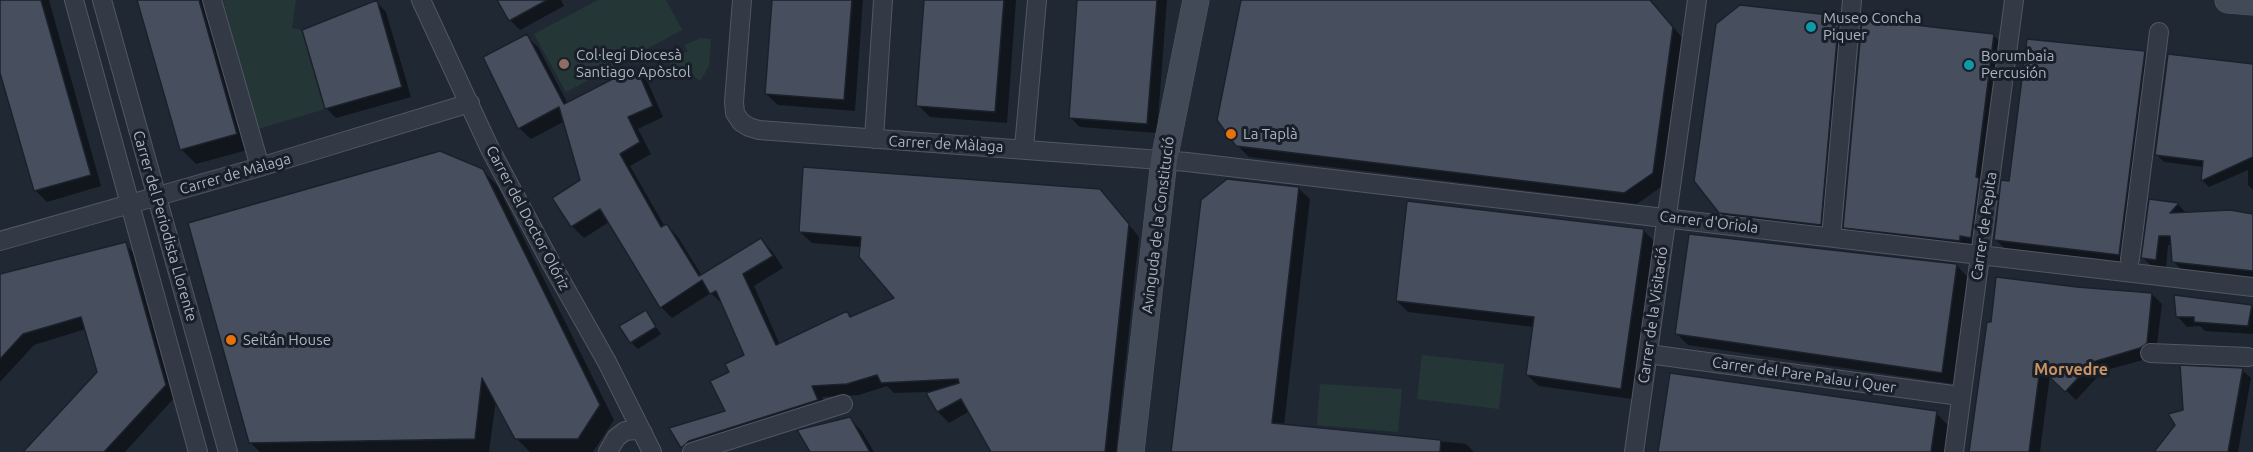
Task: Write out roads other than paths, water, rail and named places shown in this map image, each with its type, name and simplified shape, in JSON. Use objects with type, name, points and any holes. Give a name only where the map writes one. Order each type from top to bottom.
[{"type":"main road","name":"Avinguda de la Constitució","points":[[1131,452],[1164,160],[1196,0]]},
{"type":"main road","points":[[2228,0],[2253,2]]},
{"type":"street","name":"Carrer del Periodista Llorente","points":[[74,0],[198,452]]},
{"type":"street","name":"Carrer del Periodista Llorente","points":[[102,0],[228,452]]},
{"type":"street","points":[[212,0],[260,167]]},
{"type":"street","name":"Carrer del Doctor Olóriz","points":[[421,0],[490,149],[597,343],[652,452]]},
{"type":"street","name":"Carrer de Màlaga","points":[[742,0],[734,102],[735,113],[749,128],[1164,160]]},
{"type":"street","points":[[873,139],[883,0]]},
{"type":"street","points":[[1024,148],[1037,0]]},
{"type":"street","name":"Carrer de la Visitació","points":[[1634,452],[1697,0]]},
{"type":"street","points":[[1831,237],[1852,0]]},
{"type":"street","name":"Carrer de Pepita","points":[[1954,452],[2014,0]]},
{"type":"street","points":[[2130,259],[2159,32]]},
{"type":"street","name":"Carrer de Màlaga","points":[[0,242],[260,167],[470,102]]},
{"type":"street","name":"Carrer d'Oriola","points":[[1164,160],[2253,287]]},
{"type":"street","points":[[2150,353],[2248,357]]},
{"type":"street","name":"Carrer del Pare Palau i Quer","points":[[1648,354],[1960,396]]},
{"type":"street","points":[[692,452],[843,404]]},
{"type":"street","points":[[608,452],[616,438],[625,431],[636,430],[643,433]]},
{"type":"place","name":"Museo Concha Piquer","points":[[1811,27]]},
{"type":"place","name":"Col·legi Diocesà Santiago Apòstol","points":[[564,64]]},
{"type":"place","name":"Borumbaia Percusión","points":[[1969,65]]},
{"type":"place","name":"La Taplà","points":[[1231,134]]},
{"type":"place","name":"Seitán House","points":[[231,340]]},
{"type":"district","name":"Morvedre","points":[[2071,370]]}]
